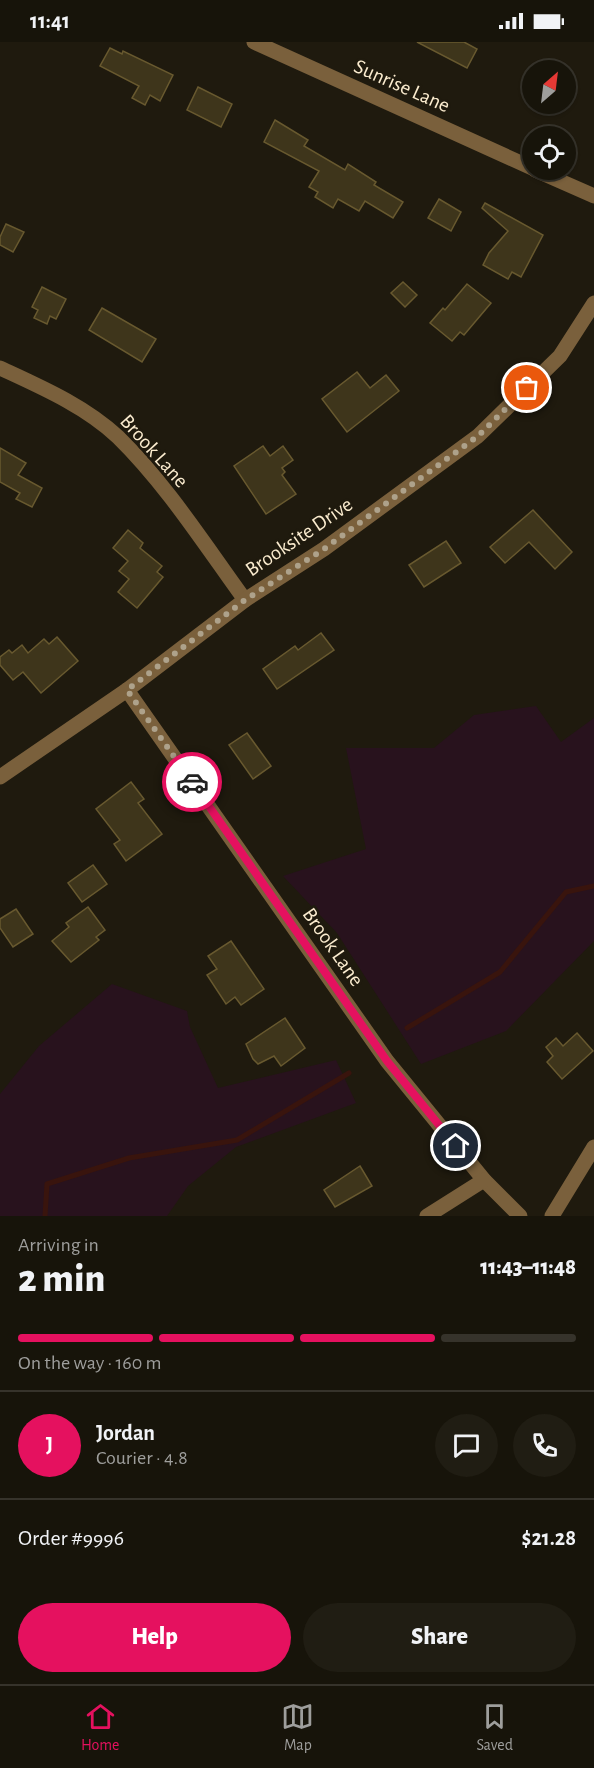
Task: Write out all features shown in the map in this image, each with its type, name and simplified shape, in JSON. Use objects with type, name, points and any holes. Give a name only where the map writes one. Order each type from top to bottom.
[{"type":"street","name":"Sunrise Lane","points":[[254,42],[522,164]]},
{"type":"street","name":"Sunrise Lane","points":[[558,180],[594,196]]},
{"type":"street","name":"Brooksite Drive","points":[[0,777],[127,690],[245,600],[324,549],[478,436],[560,356],[594,303]]},
{"type":"street","name":"Brook Lane","points":[[0,368],[74,405],[117,436],[148,469],[245,600]]},
{"type":"street","name":"Brook Lane","points":[[127,690],[387,1061],[484,1180],[520,1216]]},
{"type":"street","points":[[552,1216],[594,1147]]},
{"type":"street","points":[[427,1216],[484,1180]]},
{"type":"shaded area","points":[[536,706],[561,742],[594,718],[594,941],[506,1031],[421,1064],[337,933],[283,876],[366,849],[346,748],[434,748],[474,715]]},
{"type":"shaded area","points":[[112,984],[187,1011],[190,1027],[218,1088],[336,1060],[356,1103],[236,1147],[188,1186],[167,1216],[0,1216],[0,1094],[39,1046]]},
{"type":"building","points":[[417,42],[464,42],[477,49],[467,68]]},
{"type":"building","points":[[110,48],[122,54],[123,51],[173,75],[160,101],[150,95],[145,105],[132,98],[139,86],[100,66]]},
{"type":"building","points":[[198,87],[232,104],[221,127],[187,110]]},
{"type":"building","points":[[275,120],[308,140],[304,146],[345,170],[348,164],[376,182],[374,185],[403,202],[393,218],[365,201],[359,211],[338,199],[333,208],[315,197],[318,192],[309,187],[319,171],[264,142]]},
{"type":"building","points":[[439,199],[461,212],[451,231],[428,218]]},
{"type":"building","points":[[485,203],[543,235],[521,277],[512,272],[508,279],[483,265],[489,253],[508,231],[482,208]]},
{"type":"building","points":[[6,224],[24,232],[13,252],[0,245],[0,237]]},
{"type":"building","points":[[403,282],[417,295],[405,307],[391,293]]},
{"type":"building","points":[[467,284],[491,303],[464,335],[460,332],[452,341],[430,323],[443,308],[445,310]]},
{"type":"building","points":[[42,287],[66,299],[56,319],[50,316],[47,324],[34,318],[38,310],[32,307]]},
{"type":"building","points":[[102,308],[156,339],[142,362],[89,330]]},
{"type":"building","points":[[357,372],[370,388],[386,375],[399,391],[347,432],[322,399]]},
{"type":"building","points":[[263,446],[270,456],[283,446],[293,460],[282,468],[285,472],[282,475],[296,494],[266,514],[234,466]]},
{"type":"building","points":[[0,448],[26,463],[18,475],[42,488],[32,507],[16,499],[20,493],[0,482]]},
{"type":"building","points":[[533,510],[572,552],[555,569],[529,542],[505,563],[490,547]]},
{"type":"building","points":[[128,530],[143,543],[140,548],[162,566],[157,572],[163,577],[137,608],[118,592],[129,579],[119,571],[128,561],[113,548]]},
{"type":"building","points":[[446,541],[461,563],[424,587],[409,565]]},
{"type":"building","points":[[321,633],[334,650],[277,689],[263,669],[295,646],[298,650]]},
{"type":"building","points":[[57,637],[78,661],[41,693],[23,672],[13,680],[0,665],[0,657],[9,650],[12,653],[22,645],[28,653],[44,639],[49,644]]},
{"type":"building","points":[[247,733],[271,766],[253,779],[229,745]]},
{"type":"building","points":[[131,782],[144,799],[138,803],[162,834],[126,861],[114,844],[120,840],[96,809]]},
{"type":"building","points":[[93,865],[107,884],[82,902],[68,883]]},
{"type":"building","points":[[88,907],[105,930],[96,937],[99,940],[71,962],[52,941],[69,927],[66,923]]},
{"type":"building","points":[[16,909],[33,934],[13,947],[0,928],[0,919]]},
{"type":"building","points":[[231,941],[264,989],[241,1005],[235,997],[226,1004],[207,975],[217,969],[208,956]]},
{"type":"building","points":[[285,1018],[305,1048],[281,1066],[274,1056],[258,1064],[246,1044]]},
{"type":"building","points":[[577,1033],[593,1051],[562,1079],[547,1062],[553,1056],[546,1047],[556,1038],[563,1046]]},
{"type":"building","points":[[360,1166],[372,1186],[335,1207],[324,1190]]},
{"type":"waterway","points":[[407,1028],[500,972],[566,892],[594,886]]},
{"type":"waterway","points":[[45,1216],[47,1184],[129,1158],[237,1140],[349,1073]]},
{"type":"way so far","points":[[192,782],[127,690],[245,600],[324,549],[478,436],[527,388]]},
{"type":"route","points":[[192,782],[387,1061],[456,1146]]}]
